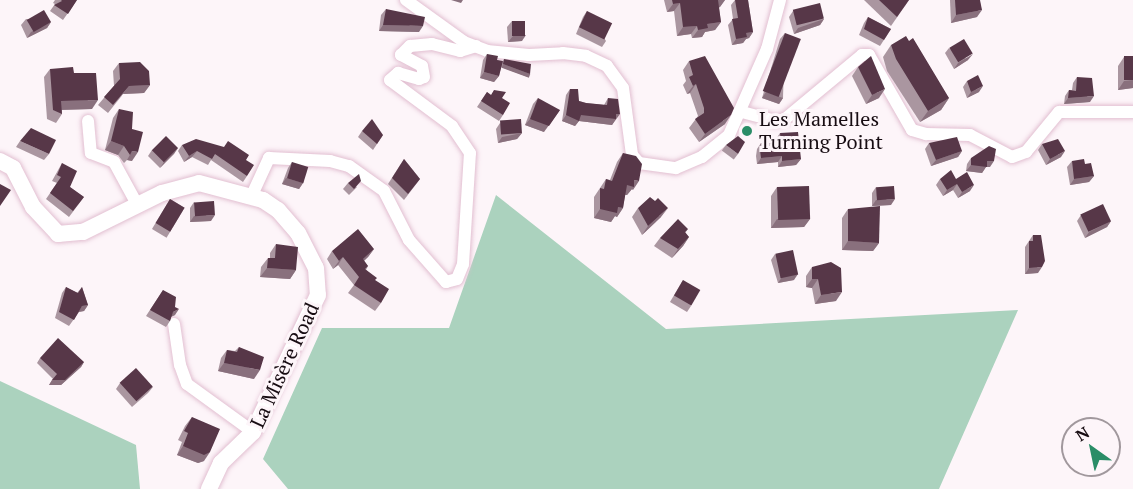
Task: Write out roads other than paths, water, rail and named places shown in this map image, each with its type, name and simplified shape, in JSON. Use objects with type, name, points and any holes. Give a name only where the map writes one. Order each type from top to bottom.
[{"type":"main road","name":"La Misère Road","points":[[0,161],[13,168],[33,207],[58,234],[83,232],[171,190],[200,183],[252,195],[278,210],[291,222],[320,282],[315,302],[253,432],[221,463],[208,489]]},
{"type":"street","points":[[406,0],[456,37],[476,46],[529,55],[563,52],[586,56],[607,66],[623,88],[632,155],[639,163],[676,168],[702,157],[729,135],[767,49],[780,0]]},
{"type":"street","points":[[252,195],[269,158],[330,161],[350,166],[384,191],[409,240],[446,282],[457,279],[463,264],[470,153],[452,126],[390,80],[398,73],[419,79],[424,76],[422,66],[401,55],[410,46],[432,45],[460,51],[476,46]]},
{"type":"street","points":[[741,112],[776,121],[785,119],[862,55],[870,55],[912,130],[926,134],[970,135],[1012,157],[1026,152],[1059,112],[1133,111]]},
{"type":"street","points":[[88,121],[92,153],[114,162],[138,206]]},
{"type":"street","points":[[174,324],[180,365],[187,384],[253,432]]},
{"type":"place","name":"Les Mamelles Turning Point","points":[[747,131]]}]
